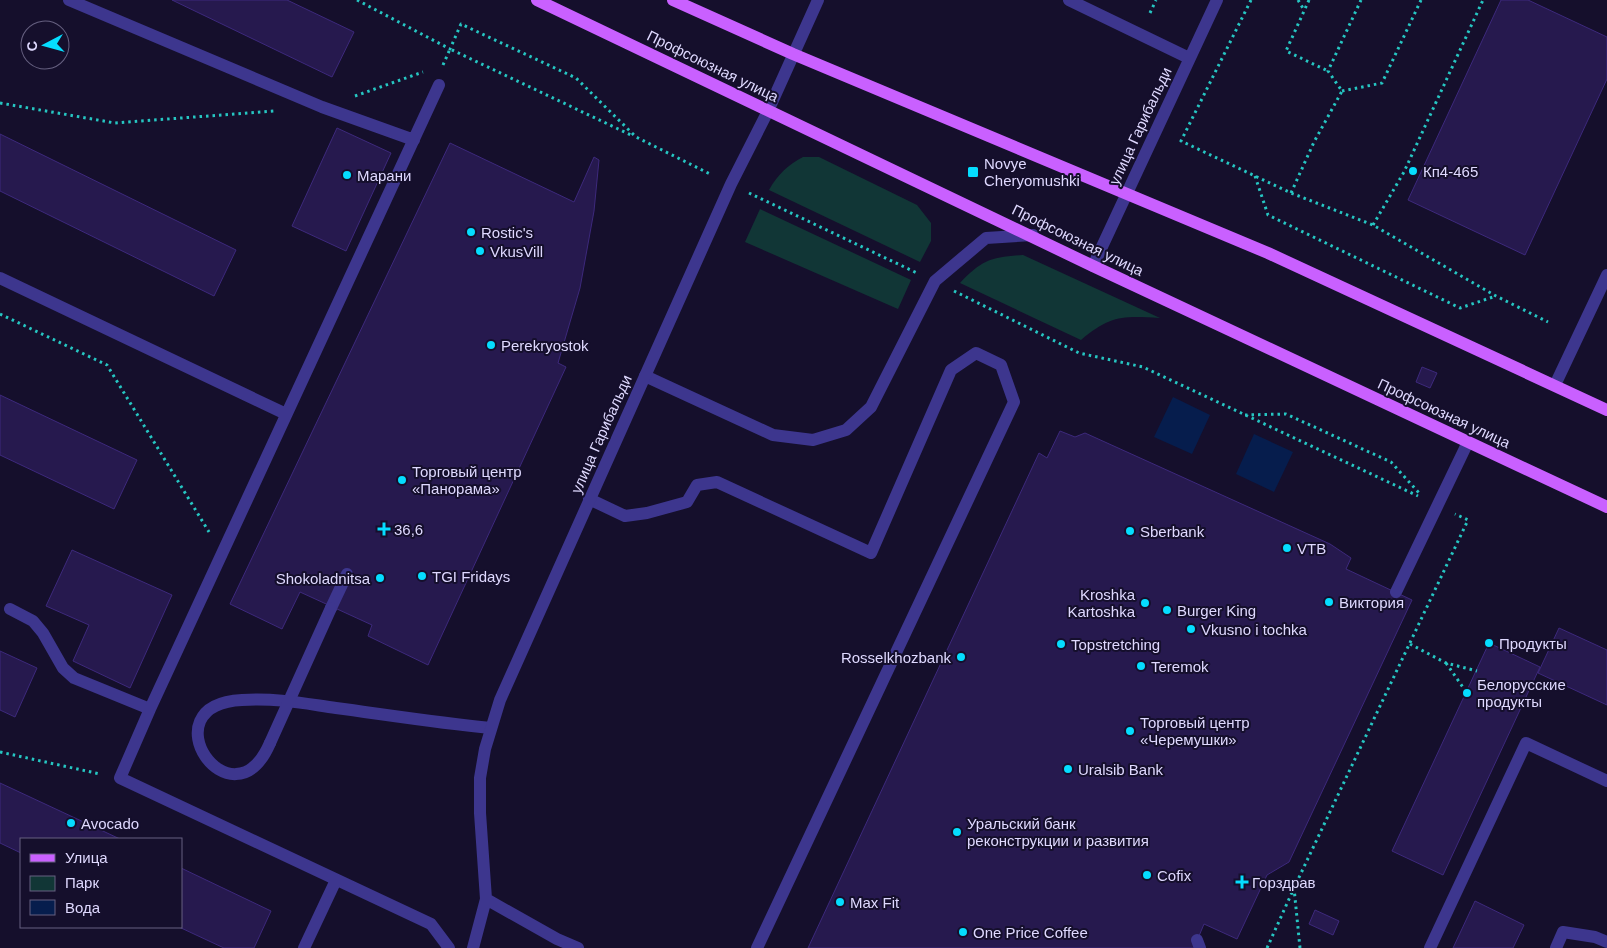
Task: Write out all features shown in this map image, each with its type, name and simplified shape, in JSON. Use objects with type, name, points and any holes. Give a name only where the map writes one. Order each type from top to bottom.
[{"type":"main road","name":"Профсоюзная улица","points":[[537,0],[1033,236],[1092,266],[1607,507]]},
{"type":"main road","points":[[674,0],[793,54],[1268,253],[1607,410]]},
{"type":"street","points":[[69,0],[322,107],[414,140]]},
{"type":"street","name":"улица Гарибальди","points":[[473,948],[486,899],[480,813],[480,778],[491,728],[500,700],[731,184],[768,111],[818,0]]},
{"type":"street","points":[[1069,0],[1189,58]]},
{"type":"street","name":"улица Гарибальди","points":[[1092,266],[1217,0]]},
{"type":"street","points":[[440,85],[286,414],[120,778],[430,924],[449,948]]},
{"type":"street","points":[[645,376],[773,435],[813,440],[846,430],[871,407],[934,281],[986,238],[1033,236]]},
{"type":"street","points":[[1555,385],[1607,275]]},
{"type":"street","points":[[0,278],[286,414]]},
{"type":"street","points":[[589,499],[624,516],[648,513],[687,502],[697,485],[717,482],[871,553],[951,370],[976,353],[1001,365],[1014,402],[758,948]]},
{"type":"street","points":[[1396,592],[1468,442]]},
{"type":"street","points":[[347,574],[265,755],[258,764],[238,772],[229,772],[211,765],[201,751],[198,741],[202,720],[209,710],[230,700],[285,699],[430,722],[491,728]]},
{"type":"street","points":[[10,610],[33,622],[43,633],[63,668],[74,678],[150,709]]},
{"type":"street","points":[[1430,948],[1526,743],[1607,781]]},
{"type":"street","points":[[304,948],[336,880]]},
{"type":"street","points":[[486,899],[557,939],[578,948]]},
{"type":"street","points":[[1556,948],[1563,932],[1595,937],[1607,942]]},
{"type":"path","points":[[357,0],[450,48],[705,171]]},
{"type":"path","points":[[1150,13],[1156,0]]},
{"type":"path","points":[[1251,0],[1181,141],[1291,193],[1373,225],[1496,296],[1548,322]]},
{"type":"path","points":[[1298,0],[1304,10]]},
{"type":"path","points":[[1309,0],[1286,51],[1328,71],[1342,91]]},
{"type":"path","points":[[1328,71],[1361,0]]},
{"type":"path","points":[[1291,193],[1314,142],[1342,91],[1382,83],[1421,0]]},
{"type":"path","points":[[1373,225],[1404,172],[1482,0]]},
{"type":"path","points":[[434,68],[443,65],[461,24],[576,78],[636,138]]},
{"type":"path","points":[[322,107],[425,71]]},
{"type":"path","points":[[0,103],[115,123],[283,110]]},
{"type":"path","points":[[1255,175],[1268,215],[1369,266],[1460,308],[1496,296]]},
{"type":"path","points":[[783,209],[1079,353],[1143,367],[1424,498]]},
{"type":"path","points":[[0,314],[107,365],[223,554]]},
{"type":"path","points":[[1244,415],[1286,414],[1391,462]]},
{"type":"path","points":[[1267,948],[1468,520]]},
{"type":"path","points":[[1410,644],[1446,663],[1476,671]]},
{"type":"path","points":[[1446,663],[1467,693]]},
{"type":"path","points":[[0,752],[120,778]]},
{"type":"path","points":[[1294,888],[1300,948]]},
{"type":"green space","points":[[803,157],[819,157],[917,205],[931,223],[931,241],[920,262],[769,190],[784,170]]},
{"type":"green space","points":[[760,209],[911,280],[898,309],[745,242]]},
{"type":"green space","points":[[1023,255],[1160,318],[1126,317],[1118,319],[1101,326],[1081,340],[960,283],[975,269],[988,261]]},
{"type":"water","points":[[1173,397],[1210,415],[1192,454],[1154,437]]},
{"type":"water","points":[[1254,434],[1293,452],[1274,492],[1236,474]]},
{"type":"building","points":[[172,0],[287,0],[354,32],[332,77]]},
{"type":"building","points":[[1501,0],[1528,0],[1607,37],[1607,79],[1525,255],[1408,200]]},
{"type":"building","points":[[337,128],[391,153],[346,251],[292,226]]},
{"type":"building","points":[[0,134],[236,250],[214,296],[0,191]]},
{"type":"building","name":"Торговый центр «Панорама»","points":[[450,143],[574,202],[594,157],[599,160],[594,211],[580,288],[558,363],[566,367],[428,665],[368,636],[372,625],[300,592],[282,629],[230,604]]},
{"type":"building","points":[[1422,367],[1437,373],[1430,388],[1416,382]]},
{"type":"building","points":[[0,395],[137,460],[114,509],[0,455]]},
{"type":"building","name":"Торговый центр «Черемушки»","points":[[1060,431],[1075,437],[1085,433],[1330,544],[1351,558],[1346,569],[1412,600],[1289,862],[1267,875],[1237,939],[1204,924],[1194,948],[808,948],[1039,453],[1047,458]]},
{"type":"building","points":[[72,550],[172,595],[130,688],[73,661],[89,625],[46,606]]},
{"type":"building","points":[[1559,628],[1607,650],[1607,705],[1538,673]]},
{"type":"building","points":[[1489,643],[1540,667],[1443,875],[1392,851]]},
{"type":"building","points":[[0,651],[37,668],[15,717],[0,710]]},
{"type":"building","points":[[0,783],[118,838],[20,838],[20,853],[0,843]]},
{"type":"building","points":[[182,868],[271,911],[254,948],[224,948],[181,928]]},
{"type":"building","points":[[1475,901],[1524,925],[1513,948],[1453,948]]},
{"type":"building","points":[[1315,910],[1339,921],[1333,935],[1309,924]]},
{"type":"place","name":"Кп4-465","points":[[1413,171]]},
{"type":"place","name":"Novye Cheryomushki","points":[[973,172]]},
{"type":"place","name":"Марани","points":[[347,175]]},
{"type":"place","name":"Rostiс's","points":[[471,232]]},
{"type":"place","name":"VkusVill","points":[[480,251]]},
{"type":"place","name":"Perekryostok","points":[[491,345]]},
{"type":"place","name":"Торговый центр «Панорама»","points":[[402,480]]},
{"type":"place","name":"36,6","points":[[384,529]]},
{"type":"place","name":"Sberbank","points":[[1130,531]]},
{"type":"place","name":"VTB","points":[[1287,548]]},
{"type":"place","name":"TGI Fridays","points":[[422,576]]},
{"type":"place","name":"Shokoladnitsa","points":[[380,578]]},
{"type":"place","name":"Виктория","points":[[1329,602]]},
{"type":"place","name":"Kroshka Kartoshka","points":[[1145,603]]},
{"type":"place","name":"Burger King","points":[[1167,610]]},
{"type":"place","name":"Vkusno i tochka","points":[[1191,629]]},
{"type":"place","name":"Продукты","points":[[1489,643]]},
{"type":"place","name":"Topstretching","points":[[1061,644]]},
{"type":"place","name":"Rosselkhozbank","points":[[961,657]]},
{"type":"place","name":"Teremok","points":[[1141,666]]},
{"type":"place","name":"Белорусские продукты","points":[[1467,693]]},
{"type":"place","name":"Торговый центр «Черемушки»","points":[[1130,731]]},
{"type":"place","name":"Uralsib Bank","points":[[1068,769]]},
{"type":"place","name":"Avocado","points":[[71,823]]},
{"type":"place","name":"Уральский банк реконструкции и развития","points":[[957,832]]},
{"type":"place","name":"Cofix","points":[[1147,875]]},
{"type":"place","name":"Горздрав","points":[[1242,882]]},
{"type":"place","name":"Max Fit","points":[[840,902]]},
{"type":"place","name":"One Price Coffee","points":[[963,932]]}]
